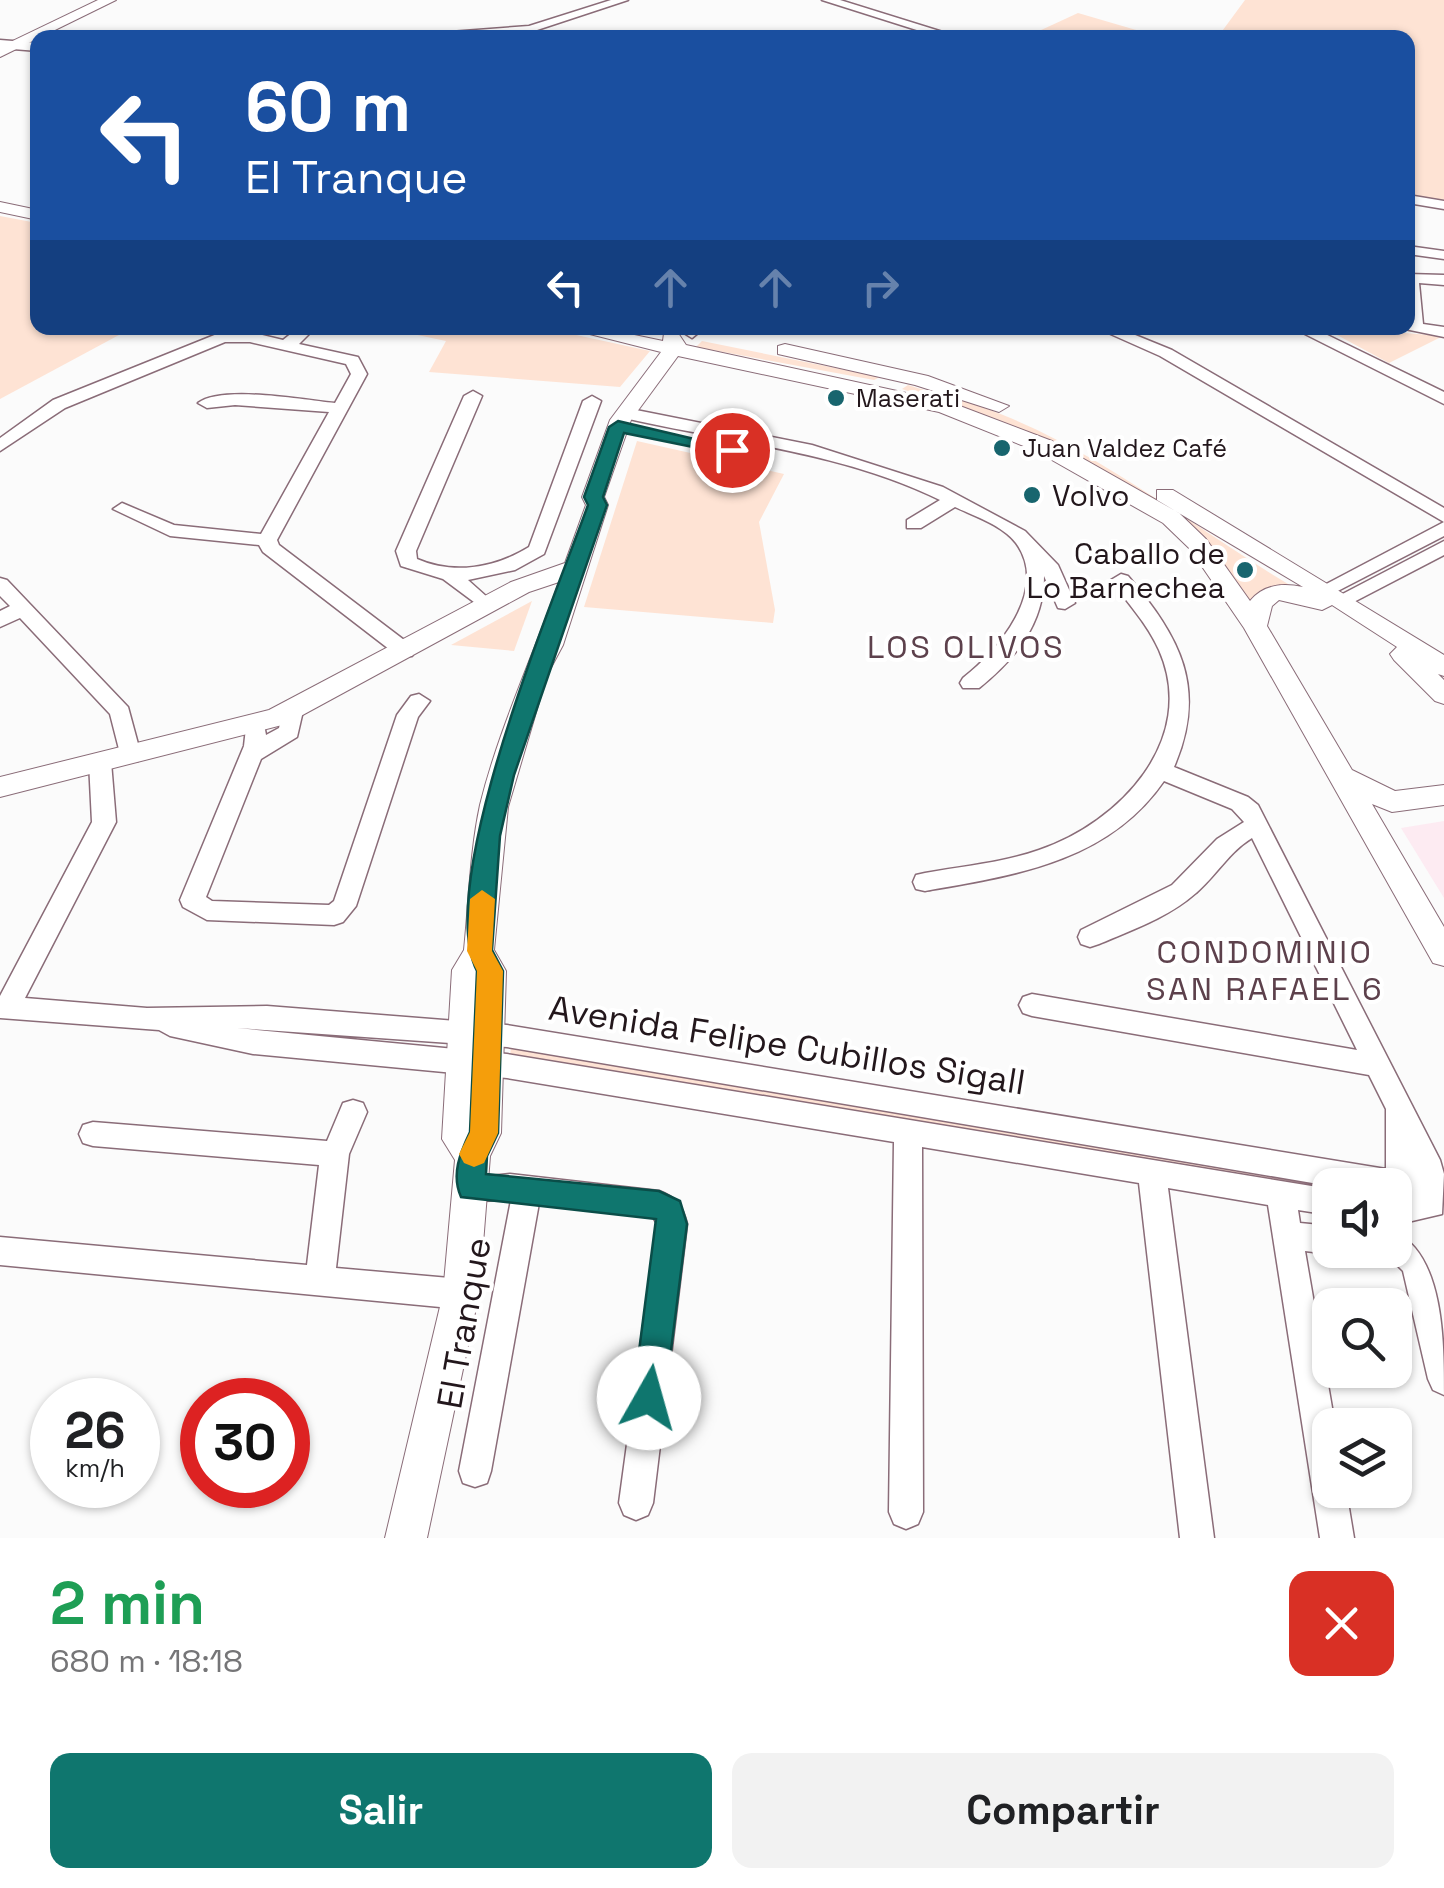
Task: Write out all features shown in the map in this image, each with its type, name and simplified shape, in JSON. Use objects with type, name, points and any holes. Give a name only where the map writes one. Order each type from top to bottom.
[{"type":"main road","points":[[42,30],[110,0]]},
{"type":"main road","points":[[0,53],[8,45]]},
{"type":"main road","points":[[0,203],[30,206]]},
{"type":"main road","points":[[0,203],[30,212]]},
{"type":"main road","points":[[540,658],[534,644],[549,600],[597,505],[593,497],[622,420],[679,335]]},
{"type":"main road","points":[[690,335],[796,372],[899,394],[1030,440],[1153,506],[1198,544],[1255,626],[1444,954]]},
{"type":"main road","points":[[697,335],[921,380],[993,404],[1055,431],[1444,668]]},
{"type":"main road","points":[[796,372],[804,369],[874,382],[882,380],[883,370]]},
{"type":"main road","points":[[899,394],[900,384],[921,380]]},
{"type":"main road","points":[[0,786],[255,724],[292,711],[505,595],[569,566]]},
{"type":"main road","points":[[406,1538],[461,1294],[472,1172],[459,1138],[476,1048],[468,970],[480,951],[494,807],[540,658],[550,645],[569,566]]},
{"type":"main road","points":[[1255,626],[1260,598],[1278,591],[1338,602],[1444,684]]},
{"type":"main road","points":[[505,595],[542,592],[549,600]]},
{"type":"main road","points":[[1396,647],[1444,695]]},
{"type":"main road","points":[[1342,776],[1392,802],[1444,795]]},
{"type":"main road","points":[[1392,862],[1391,830],[1396,819],[1444,807]]},
{"type":"street","points":[[528,30],[622,0]]},
{"type":"street","points":[[830,0],[929,30]]},
{"type":"street","points":[[1415,200],[1444,205]]},
{"type":"street","points":[[1415,251],[1444,255]]},
{"type":"street","points":[[1415,278],[1444,280]]},
{"type":"street","points":[[1415,289],[1444,290]]},
{"type":"street","points":[[1415,328],[1444,332]]},
{"type":"street","points":[[287,346],[300,335]]},
{"type":"street","points":[[1123,335],[1166,352],[1444,516]]},
{"type":"street","points":[[1332,335],[1444,399]]},
{"type":"street","points":[[0,446],[59,404],[215,340],[239,336],[356,363],[359,374],[267,540],[270,548],[405,651]]},
{"type":"street","points":[[473,396],[406,552],[414,566],[458,574],[505,595]]},
{"type":"street","points":[[207,403],[235,400],[339,408]]},
{"type":"street","points":[[458,574],[518,561],[542,545],[592,402]]},
{"type":"street","points":[[622,420],[684,432],[761,456],[816,452],[889,471],[955,498],[1013,530],[1057,577],[1066,603]]},
{"type":"street","points":[[914,524],[955,498]]},
{"type":"street","points":[[122,509],[170,530],[267,540]]},
{"type":"street","points":[[1338,602],[1444,528]]},
{"type":"street","points":[[970,683],[998,660],[1025,623],[1034,581],[1028,547]]},
{"type":"street","points":[[1338,602],[1444,547]]},
{"type":"street","points":[[925,882],[1019,866],[1070,848],[1122,815],[1161,771],[1179,726],[1180,680],[1156,620],[1121,580]]},
{"type":"street","points":[[0,584],[120,712],[130,755]]},
{"type":"street","points":[[0,620],[22,608]]},
{"type":"street","points":[[255,724],[257,738],[192,900],[208,910],[334,914],[344,906],[408,715],[419,701]]},
{"type":"street","points":[[250,755],[289,732],[292,711]]},
{"type":"street","points":[[4,1008],[104,822],[100,762]]},
{"type":"street","points":[[1161,771],[1240,802],[1256,827],[1439,1191],[1428,1207],[1412,1205]]},
{"type":"street","points":[[1090,936],[1137,917],[1183,890],[1238,833],[1256,827]]},
{"type":"street","points":[[1032,1005],[1378,1064]]},
{"type":"street","name":"Avenida Felipe Cubillos Sigall","points":[[4,1008],[147,1020],[242,1041],[476,1048],[704,1069],[1312,1187]]},
{"type":"street","name":"Avenida Felipe Cubillos Sigall","points":[[476,1048],[624,1085],[1312,1199]]},
{"type":"street","points":[[624,1085],[628,1070],[685,1077],[704,1069]]},
{"type":"street","points":[[1398,1168],[1399,1108]]},
{"type":"street","points":[[320,1281],[335,1154],[353,1112]]},
{"type":"street","points":[[906,1512],[908,1132]]},
{"type":"street","points":[[93,1134],[335,1154]]},
{"type":"street","points":[[472,1172],[527,1189],[659,1204],[672,1216],[636,1503]]},
{"type":"street","points":[[1152,1172],[1197,1538]]},
{"type":"street","name":"El Tranque","points":[[475,1470],[527,1189]]},
{"type":"street","points":[[1281,1194],[1337,1538]]},
{"type":"street","name":"Avenida Felipe Cubillos Sigall","points":[[1412,1209],[1444,1221]]},
{"type":"street","points":[[1287,1236],[1312,1238]]},
{"type":"street","points":[[0,1252],[461,1294]]},
{"type":"street","points":[[1412,1260],[1416,1263],[1444,1380]]},
{"type":"shaded area","points":[[1245,0],[1444,0],[1444,204],[1415,200],[1415,30],[1223,30]]},
{"type":"shaded area","points":[[1078,13],[1136,30],[1041,30]]},
{"type":"shaded area","points":[[0,216],[30,222],[30,335],[119,335],[0,399]]},
{"type":"shaded area","points":[[417,335],[576,335],[650,351],[620,387],[429,372],[446,341]]},
{"type":"shaded area","points":[[1337,335],[1443,336],[1389,363]]},
{"type":"shaded area","points":[[702,341],[880,377],[874,380],[696,347]]},
{"type":"shaded area","points":[[908,385],[992,410],[1042,432],[1151,495],[1293,587],[1251,602],[1199,531],[1167,508],[1028,432],[902,389]]},
{"type":"shaded area","points":[[637,441],[784,474],[759,522],[775,610],[773,623],[584,607]]},
{"type":"shaded area","points":[[532,601],[514,651],[451,645]]},
{"type":"shaded area","points":[[1444,821],[1444,898],[1401,828]]},
{"type":"shaded area","points":[[511,1046],[1312,1182],[1312,1190],[510,1057]]},
{"type":"slow traffic","points":[[474,1154],[484,1133],[490,971],[480,951],[482,899]]},
{"type":"place","name":"Maserati","points":[[836,398]]},
{"type":"place","name":"Juan Valdez Café","points":[[1002,448]]},
{"type":"place","name":"Volvo","points":[[1032,495]]},
{"type":"place","name":"Caballo de Lo Barnechea","points":[[1245,570]]},
{"type":"district","name":"LOS OLIVOS","points":[[966,647]]},
{"type":"district","name":"CONDOMINIO SAN RAFAEL 6","points":[[1265,970]]},
{"type":"route","points":[[649,1398],[672,1224],[665,1206],[510,1187],[472,1188],[473,1156],[484,1133],[490,971],[480,951],[488,836],[540,658],[550,645],[597,505],[593,497],[618,427],[732,450]]}]
